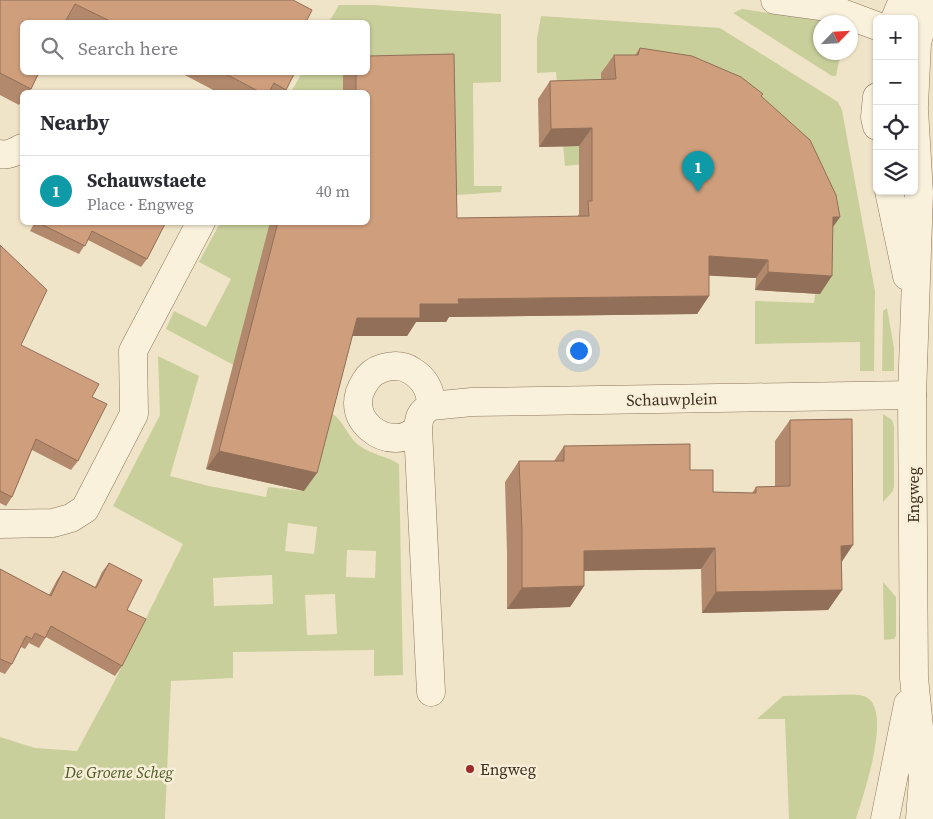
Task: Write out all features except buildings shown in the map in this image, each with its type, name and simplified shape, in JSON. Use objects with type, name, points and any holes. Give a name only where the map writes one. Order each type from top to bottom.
[{"type":"street","points":[[775,0],[826,8],[873,25]]},
{"type":"street","points":[[897,15],[903,0]]},
{"type":"street","name":"Engweg","points":[[918,35],[930,0]]},
{"type":"street","name":"Engweg","points":[[914,105],[915,60]]},
{"type":"street","points":[[0,154],[4,155],[20,149]]},
{"type":"street","name":"Engweg","points":[[916,150],[919,193],[919,275],[912,395],[914,678],[923,779],[920,819]]},
{"type":"street","name":"Engweg","points":[[890,195],[919,275]]},
{"type":"street","points":[[0,524],[53,523],[71,518],[85,509],[134,414],[133,351],[199,225]]},
{"type":"street","points":[[418,430],[411,435],[397,438],[383,436],[370,429],[362,418],[358,404],[360,390],[367,378],[379,369],[393,365],[407,367],[419,375],[428,386],[431,400],[431,406],[419,418],[418,430],[431,692]]},
{"type":"street","name":"Schauwplein","points":[[431,406],[482,402],[912,395]]},
{"type":"street","name":"Engweg","points":[[885,819],[914,678]]},
{"type":"green space","points":[[339,5],[374,5],[501,14],[501,82],[473,83],[474,186],[502,186],[501,192],[370,201],[370,90],[292,90],[301,75],[370,75],[370,20],[330,20]]},
{"type":"green space","points":[[742,9],[813,20],[813,60],[839,60],[836,76],[832,76],[733,13]]},
{"type":"green space","points":[[541,16],[720,28],[838,102],[842,110],[875,291],[874,371],[860,371],[860,342],[755,344],[755,301],[814,303],[816,288],[595,163],[565,166],[556,72],[537,73],[537,38]]},
{"type":"green space","points":[[219,225],[349,225],[241,369],[166,329],[174,311],[206,327],[231,279],[199,262]]},
{"type":"green space","points":[[887,308],[894,348],[894,371],[882,371],[883,311]]},
{"type":"green space","name":"De Groene Scheg","points":[[158,356],[199,376],[170,476],[209,486],[266,497],[268,487],[304,491],[326,409],[340,420],[357,444],[399,464],[403,675],[374,676],[374,650],[233,652],[233,678],[171,681],[165,819],[0,819],[0,737],[35,748],[77,751],[110,690],[183,544],[113,506],[160,415]],"holes":[[[288,523],[317,527],[314,554],[285,551]],[[347,550],[376,551],[375,578],[346,577]],[[272,575],[273,604],[214,606],[213,578]],[[335,594],[337,634],[307,635],[305,595]]]},
{"type":"green space","points":[[883,414],[892,420],[894,426],[894,486],[893,491],[883,502]]},
{"type":"green space","points":[[883,582],[896,597],[896,636],[894,639],[884,640]]},
{"type":"green space","points":[[854,695],[866,697],[874,705],[877,718],[874,754],[856,819],[789,819],[785,719],[757,719],[783,696]]},
{"type":"place","name":"Schauwstaete","points":[[698,192]]},
{"type":"place","name":"Engweg","points":[[470,769]]}]
